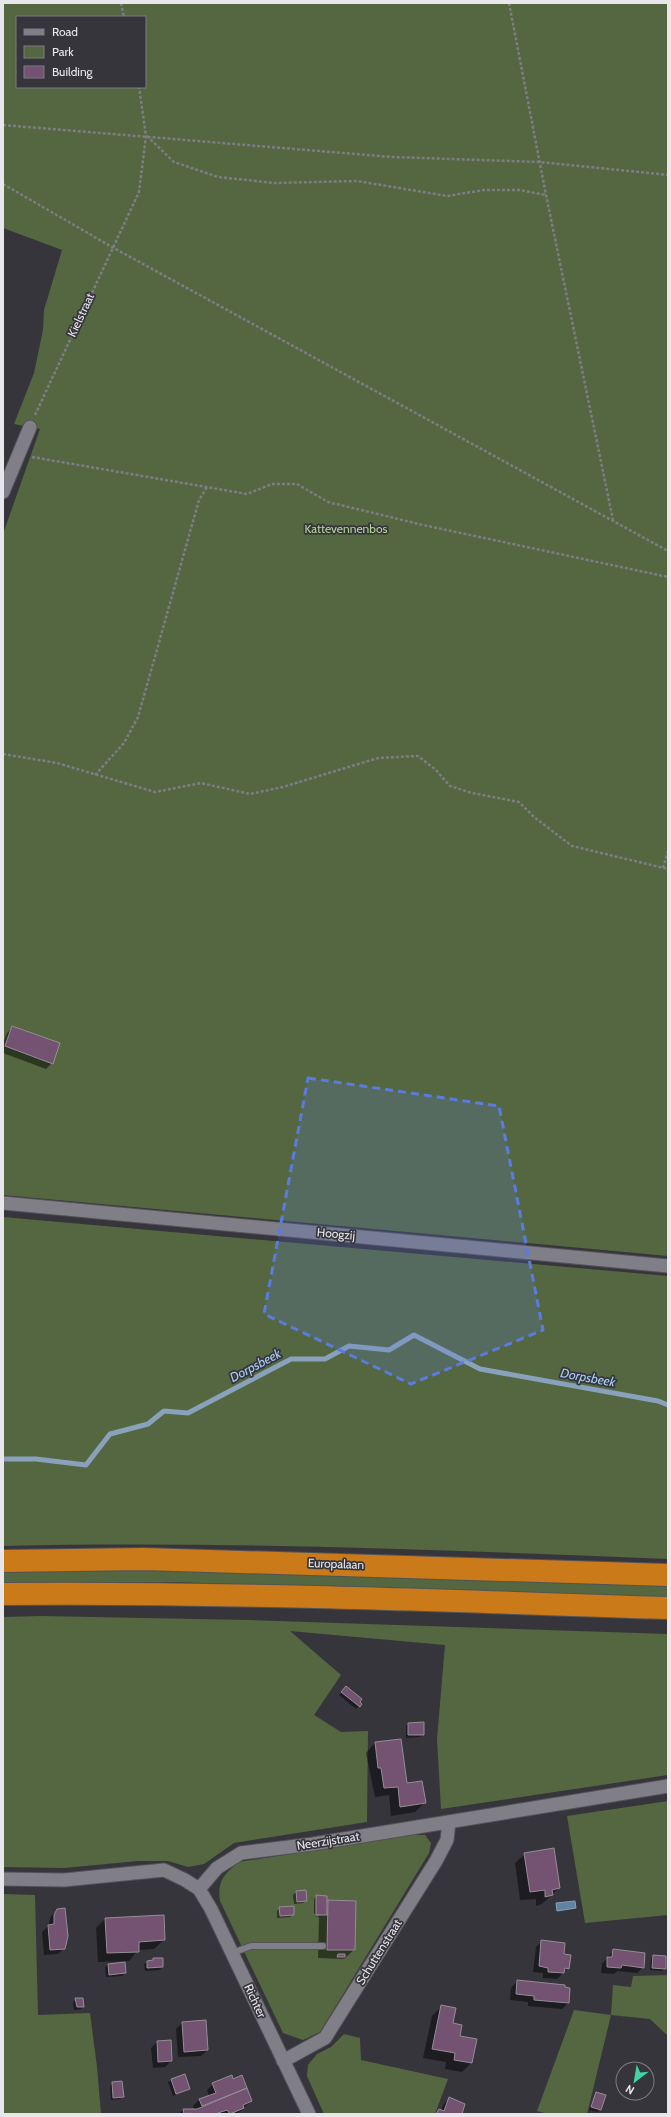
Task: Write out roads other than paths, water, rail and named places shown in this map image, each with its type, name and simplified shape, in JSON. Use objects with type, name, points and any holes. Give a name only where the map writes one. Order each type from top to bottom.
[{"type":"highway","name":"Europalaan","points":[[3,1562],[144,1559],[668,1575]]},
{"type":"highway","points":[[3,1594],[112,1593],[257,1596],[668,1608]]},
{"type":"street","points":[[3,492],[30,427]]},
{"type":"street","name":"Hoogzij","points":[[3,1203],[668,1266]]},
{"type":"street","name":"Neerzijstraat","points":[[199,1889],[217,1868],[241,1853],[313,1844],[422,1824],[449,1822],[668,1786]]},
{"type":"street","name":"Schuttenstraat","points":[[283,2061],[325,2038],[436,1861],[447,1840],[449,1822]]},
{"type":"street","points":[[3,1879],[64,1880],[164,1870],[185,1880],[199,1889]]},
{"type":"street","name":"Richter","points":[[199,1889],[211,1909],[309,2114]]},
{"type":"lane","points":[[232,1953],[251,1946],[322,1946]]},
{"type":"water","points":[[575,1901],[576,1908],[557,1911],[556,1903]]},
{"type":"waterway","name":"Dorpsbeek","points":[[3,1459],[36,1459],[86,1465],[110,1434],[148,1424],[164,1411],[188,1413],[291,1359],[325,1359],[349,1346],[389,1350],[414,1335],[480,1369],[658,1401],[668,1405]]},
{"type":"park label","name":"Kattevennenbos","points":[[346,529]]}]
